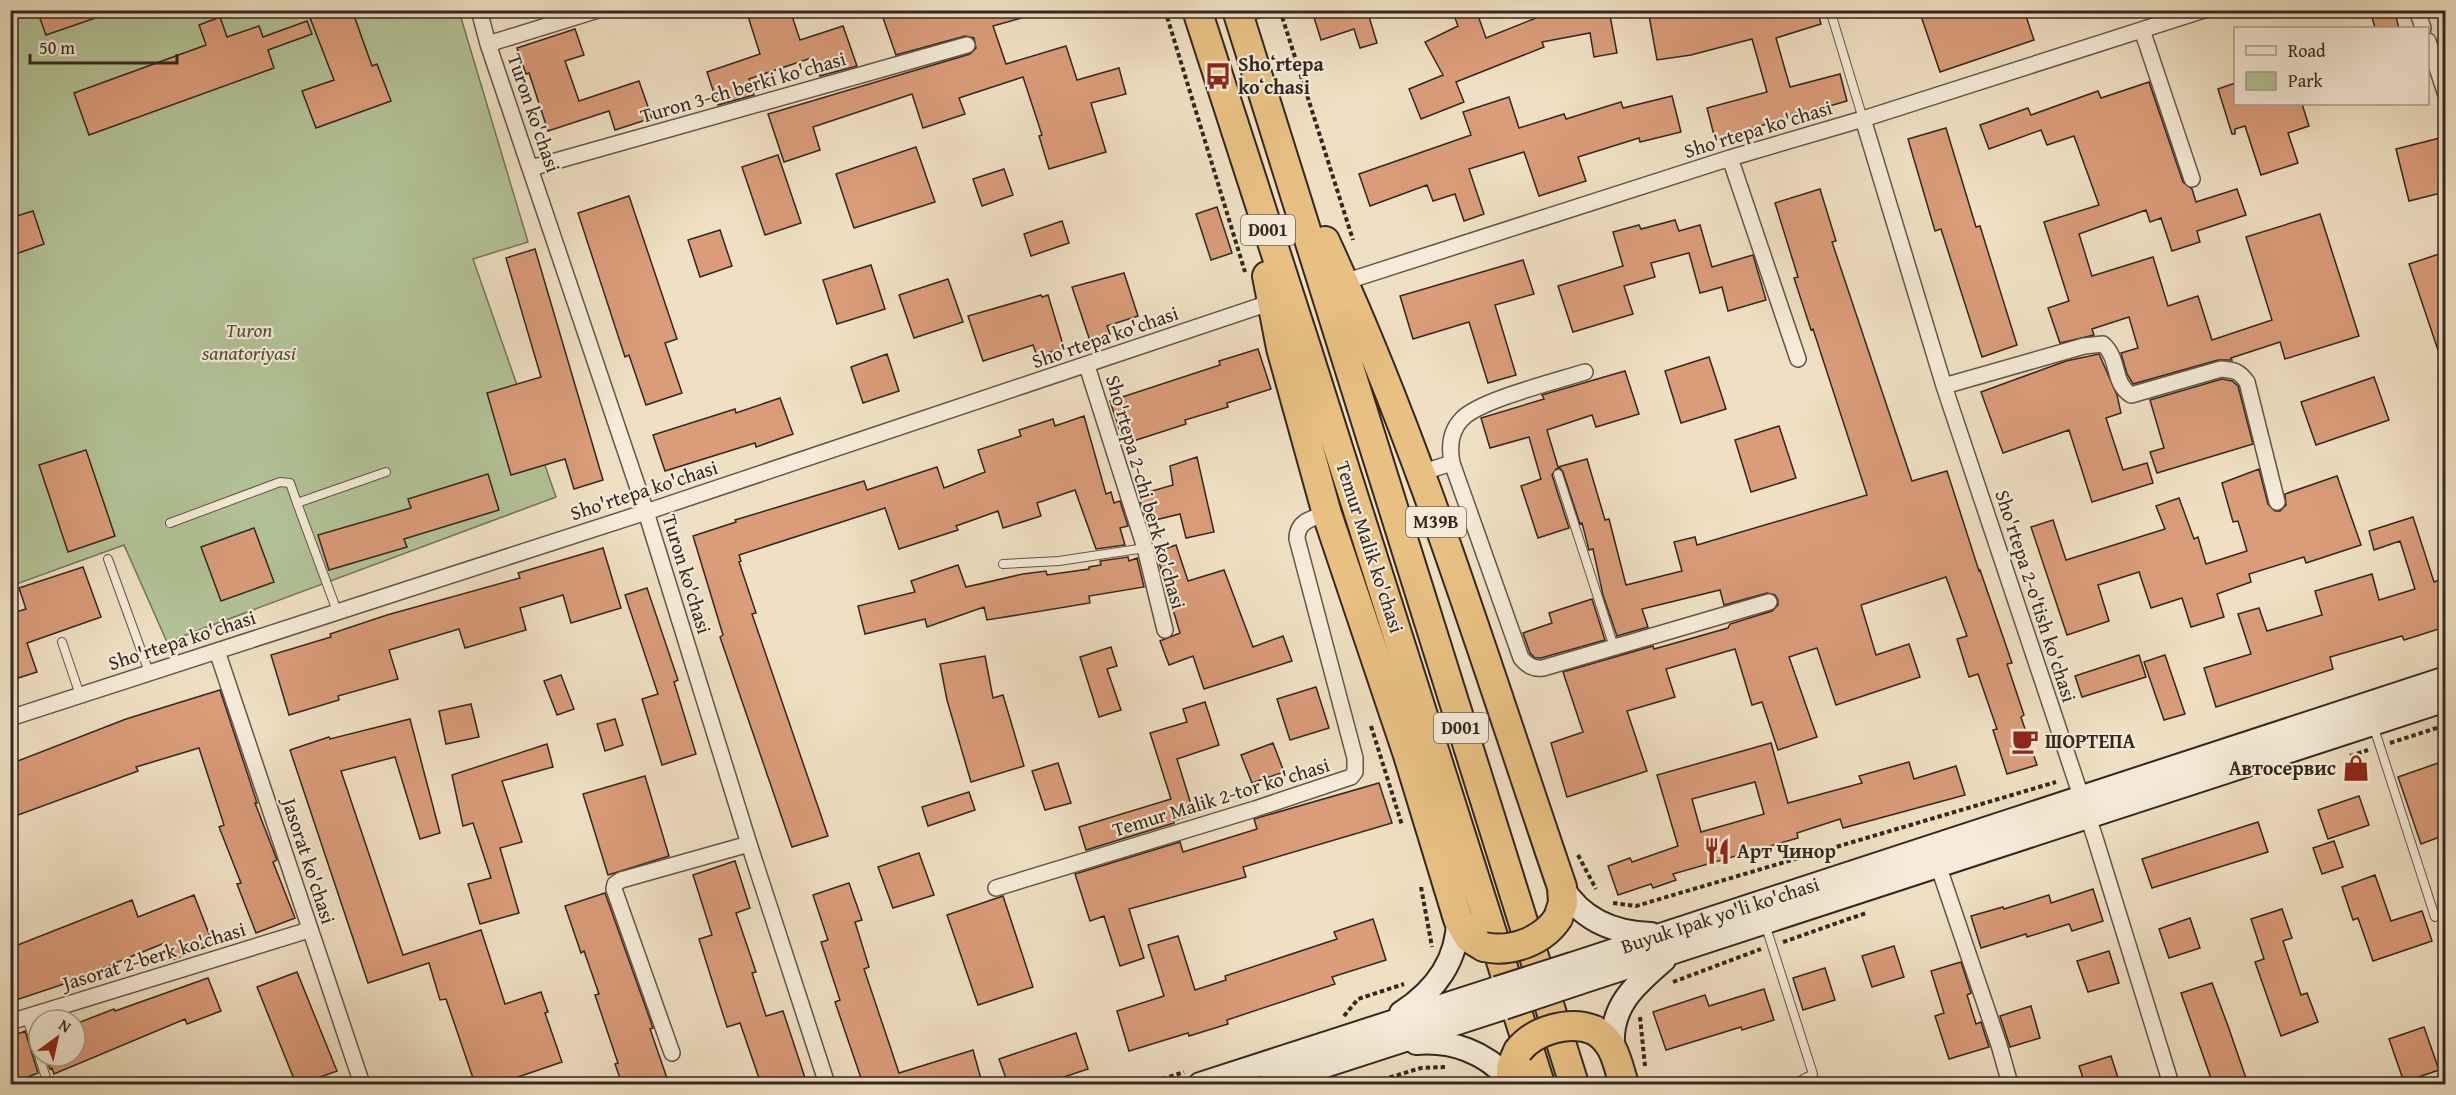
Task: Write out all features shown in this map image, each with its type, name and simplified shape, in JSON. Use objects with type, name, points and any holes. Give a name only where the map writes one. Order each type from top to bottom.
[{"type":"highway","name":"Temur Malik ko'chasi","points":[[1197,10],[1240,145],[1281,299],[1540,1084]]},
{"type":"highway","name":"Temur Malik ko'chasi","points":[[1245,12],[1276,135],[1344,282],[1574,1084]]},
{"type":"highway","name":"M39B","points":[[1344,282],[1360,316],[1420,473],[1562,887],[1563,903],[1558,918],[1547,931],[1521,945],[1500,949],[1484,947],[1469,938],[1458,919]]},
{"type":"highway","points":[[1281,299],[1281,348],[1327,514],[1408,755],[1458,919]]},
{"type":"highway","points":[[1510,1082],[1511,1066],[1518,1051],[1530,1040],[1553,1029],[1576,1026],[1603,1039],[1635,1080]]},
{"type":"main road","name":"Buyuk Ipak yo'li ko'chasi","points":[[1196,1077],[1385,1035],[1501,998],[2084,807],[2445,678]]},
{"type":"main road","name":"Buyuk Ipak yo'li ko'chasi","points":[[1671,942],[1764,922],[1938,865],[2084,807],[2445,700]]},
{"type":"main road","name":"M39B","points":[[1562,887],[1575,905],[1591,918],[1619,931],[1651,934],[1671,942]]},
{"type":"main road","points":[[1385,1035],[1436,983],[1453,952],[1458,919]]},
{"type":"main road","points":[[1603,1039],[1614,1024],[1626,996],[1671,942]]},
{"type":"main road","points":[[1385,1035],[1458,1046],[1485,1058],[1510,1082]]},
{"type":"main road","name":"Buyuk Ipak yo'li ko'chasi","points":[[1269,1084],[1385,1035]]},
{"type":"street","name":"Turon ko'chasi","points":[[479,10],[488,44],[646,512],[749,844],[827,1084]]},
{"type":"street","points":[[488,44],[598,10]]},
{"type":"street","name":"Sho'rtepa ko'chasi","points":[[1344,282],[1730,158],[1863,119],[2204,10]]},
{"type":"street","points":[[2417,10],[2423,27]]},
{"type":"street","points":[[2142,30],[2192,179]]},
{"type":"street","name":"Turon 3-ch berki ko'chasi","points":[[531,168],[967,45]]},
{"type":"street","points":[[2429,47],[2445,95]]},
{"type":"street","name":"Sho'rtepa 2-o'tish ko'chasi","points":[[1863,119],[1944,386],[2084,807],[2170,1084]]},
{"type":"street","points":[[1730,158],[1798,359]]},
{"type":"street","name":"Sho'rtepa ko'chasi","points":[[10,718],[646,512],[1087,366],[1281,299]]},
{"type":"street","points":[[1944,386],[2084,346],[2103,344],[2111,351],[2120,384],[2124,391],[2131,395],[2221,369],[2235,370],[2247,382],[2277,502]]},
{"type":"street","name":"Sho'rtepa 2-chi berk ko'chasi","points":[[1087,366],[1145,548],[1165,630]]},
{"type":"street","points":[[1585,372],[1490,402],[1470,411],[1456,425],[1452,434],[1450,453],[1452,463],[1521,658],[1532,667],[1543,668],[1769,602]]},
{"type":"street","points":[[1420,473],[1452,463]]},
{"type":"street","name":"Temur Malik 2-tor ko'chasi","points":[[996,888],[1255,809],[1351,777],[1355,772],[1355,758],[1297,539],[1297,533],[1303,523],[1327,514]]},
{"type":"street","name":"Jasorat ko'chasi","points":[[217,651],[362,1084]]},
{"type":"street","points":[[672,1053],[614,890],[615,884],[621,880],[749,844]]},
{"type":"street","points":[[1938,865],[1999,1044],[2010,1084]]},
{"type":"street","name":"Jasorat 2-berk ko'chasi","points":[[59,1008],[309,930]]},
{"type":"street","name":"Jasorat 2-berk ko'chasi","points":[[10,1022],[27,1018]]},
{"type":"lane","points":[[1830,10],[1863,119]]},
{"type":"lane","points":[[297,503],[386,471]]},
{"type":"lane","points":[[1558,474],[1614,647]]},
{"type":"lane","points":[[171,523],[280,482],[290,483],[337,611]]},
{"type":"lane","points":[[1003,564],[1059,561],[1145,548]]},
{"type":"lane","points":[[108,559],[149,672]]},
{"type":"lane","points":[[62,642],[80,695]]},
{"type":"lane","points":[[2373,723],[2435,917]]},
{"type":"lane","points":[[1764,922],[1813,1074],[1794,1084]]},
{"type":"lane","points":[[43,1068],[48,1084]]},
{"type":"path","points":[[1280,10],[1344,282]]},
{"type":"path","points":[[1607,901],[1623,906],[1636,906],[2073,776]]},
{"type":"path","points":[[1588,874],[1600,897]]},
{"type":"path","points":[[1591,918],[1596,889]]},
{"type":"path","points":[[1666,986],[1684,976],[1869,912]]},
{"type":"path","points":[[1333,1020],[1344,1016],[1358,999],[1413,981]]},
{"type":"path","points":[[1635,1080],[1640,1016],[1645,1006]]},
{"type":"path","points":[[1148,1084],[1196,1077]]},
{"type":"green space","name":"Turon sanatoriyasi","points":[[11,11],[459,11],[528,242],[473,259],[556,497],[167,642],[124,545],[11,586]]},
{"type":"building","points":[[37,10],[110,10],[110,13],[46,35]]},
{"type":"building","points":[[307,10],[352,10],[372,66],[377,64],[391,101],[316,128],[302,91],[334,80]]},
{"type":"building","points":[[746,10],[790,10],[800,40],[843,26],[857,66],[820,76],[814,57],[749,79],[754,95],[718,105],[707,72],[760,54]]},
{"type":"building","points":[[897,10],[1031,10],[1032,15],[993,26],[1006,64],[1066,46],[1077,80],[1119,68],[1126,94],[1091,103],[1106,152],[1049,169],[1039,136],[1042,135],[1023,77],[959,98],[965,114],[923,128],[912,94],[813,127],[820,150],[784,162],[768,114],[970,54],[976,48],[974,38],[965,36],[896,55],[882,15]]},
{"type":"building","points":[[1325,10],[1367,10],[1377,43],[1360,48],[1354,29],[1321,40],[1313,14]]},
{"type":"building","points":[[1452,10],[1476,10],[1486,38],[1556,10],[1609,10],[1617,53],[1594,57],[1590,33],[1542,42],[1544,47],[1456,82],[1464,102],[1421,119],[1409,89],[1443,75],[1425,42],[1458,26]]},
{"type":"building","points":[[1648,10],[1817,10],[1821,24],[1776,38],[1790,87],[1840,74],[1847,101],[1715,139],[1707,108],[1767,92],[1752,39],[1691,55],[1657,60]]},
{"type":"building","points":[[1919,10],[2024,10],[2034,40],[1940,72]]},
{"type":"building","points":[[2370,10],[2394,10],[2399,27],[2375,27]]},
{"type":"building","points":[[220,17],[227,37],[259,26],[263,37],[307,21],[312,34],[268,50],[274,68],[89,135],[74,93],[206,45],[199,25]]},
{"type":"building","points":[[575,29],[584,55],[565,61],[579,101],[639,81],[652,118],[615,130],[609,111],[548,131],[529,73],[526,74],[517,48]]},
{"type":"building","points":[[2149,82],[2183,182],[2192,189],[2196,202],[2237,189],[2246,215],[2197,231],[2200,242],[2172,251],[2161,218],[2150,222],[2146,210],[2079,234],[2092,276],[2153,257],[2168,306],[2198,296],[2212,340],[2272,320],[2246,237],[2320,214],[2359,336],[2285,359],[2280,342],[2231,358],[2232,360],[2218,360],[2133,384],[2127,374],[2121,353],[2138,348],[2129,317],[2092,329],[2094,335],[2060,343],[2048,308],[2069,301],[2044,222],[2099,205],[2074,136],[2047,145],[2041,130],[1989,149],[1980,125],[2028,108],[2031,115],[2098,91],[2101,98]]},
{"type":"building","points":[[2234,83],[2234,105],[2302,105],[2309,126],[2288,133],[2298,163],[2261,175],[2245,126],[2235,129],[2235,134],[2232,134],[2218,89]]},
{"type":"building","points":[[1672,96],[1681,132],[1640,142],[1639,138],[1578,157],[1586,181],[1539,196],[1524,152],[1469,169],[1484,214],[1464,221],[1455,194],[1433,201],[1427,185],[1370,206],[1359,174],[1471,135],[1463,112],[1509,97],[1519,128],[1564,114],[1566,119],[1621,102],[1623,108]]},
{"type":"building","points":[[1946,128],[1976,227],[1980,226],[2017,345],[1982,357],[1941,229],[1935,231],[1908,139]]},
{"type":"building","points":[[2440,138],[2445,159],[2445,192],[2409,201],[2396,149]]},
{"type":"building","points":[[916,147],[935,202],[854,228],[836,174]]},
{"type":"building","points":[[778,155],[801,223],[765,235],[742,167]]},
{"type":"building","points":[[1004,169],[1013,195],[982,206],[973,179]]},
{"type":"building","points":[[1820,189],[1836,241],[1832,242],[1912,481],[1947,471],[2012,663],[2007,664],[2037,765],[2007,774],[1993,730],[1997,729],[1978,674],[1969,677],[1957,639],[1967,636],[1946,577],[1861,605],[1876,655],[1909,644],[1920,677],[1836,705],[1817,648],[1789,657],[1817,737],[1778,750],[1762,702],[1752,705],[1735,649],[1666,669],[1675,697],[1627,711],[1647,771],[1567,797],[1551,743],[1583,732],[1563,672],[1653,646],[1654,649],[1728,628],[1730,624],[1772,611],[1778,605],[1778,600],[1775,595],[1767,593],[1724,605],[1720,590],[1642,609],[1648,627],[1617,636],[1603,595],[1593,549],[1589,550],[1582,523],[1580,524],[1563,472],[1560,468],[1556,469],[1552,475],[1569,528],[1538,538],[1521,486],[1541,479],[1529,437],[1490,448],[1481,418],[1544,399],[1542,395],[1625,371],[1639,414],[1596,427],[1592,415],[1547,430],[1558,467],[1587,459],[1605,520],[1609,519],[1626,585],[1682,571],[1674,542],[1695,537],[1697,545],[1867,495],[1794,278],[1798,277],[1775,203]]},
{"type":"building","points":[[629,196],[677,339],[665,343],[682,393],[646,405],[629,355],[625,357],[578,213]]},
{"type":"building","points":[[1217,207],[1232,253],[1211,260],[1196,214]]},
{"type":"building","points":[[33,211],[44,244],[10,256],[10,218]]},
{"type":"building","points":[[1675,220],[1679,231],[1700,225],[1712,267],[1753,255],[1766,300],[1728,311],[1722,287],[1700,293],[1689,253],[1651,263],[1655,277],[1624,286],[1633,314],[1573,332],[1558,286],[1623,266],[1613,232],[1639,225],[1641,229]]},
{"type":"building","points":[[1062,221],[1069,243],[1031,256],[1024,234]]},
{"type":"building","points":[[720,230],[732,266],[700,277],[688,240]]},
{"type":"building","points":[[535,249],[603,480],[574,489],[565,459],[511,475],[487,393],[541,377],[506,258]]},
{"type":"building","points":[[2445,252],[2445,365],[2443,365],[2409,264]]},
{"type":"building","points":[[1523,260],[1534,294],[1495,305],[1516,375],[1488,383],[1469,322],[1413,339],[1400,296]]},
{"type":"building","points":[[871,265],[885,309],[837,324],[823,280]]},
{"type":"building","points":[[1124,273],[1138,316],[1107,326],[1110,334],[1090,341],[1072,287]]},
{"type":"building","points":[[948,279],[963,322],[914,338],[899,295]]},
{"type":"building","points":[[1041,295],[1042,297],[1048,295],[1064,348],[1037,356],[1033,345],[983,361],[968,316]]},
{"type":"building","points":[[1258,349],[1271,389],[1227,403],[1228,407],[1185,420],[1186,424],[1124,444],[1110,401],[1220,365],[1219,361]]},
{"type":"building","points":[[887,354],[899,391],[863,403],[851,367]]},
{"type":"building","points":[[2099,354],[2117,395],[2121,413],[2106,418],[2123,470],[2147,463],[2153,483],[2092,502],[2069,430],[2003,453],[1981,392],[2066,361]]},
{"type":"building","points":[[1709,357],[1726,409],[1681,423],[1665,371]]},
{"type":"building","points":[[2374,377],[2389,420],[2316,445],[2301,402]]},
{"type":"building","points":[[2222,379],[2232,381],[2238,386],[2253,444],[2157,473],[2150,452],[2164,448],[2150,400]]},
{"type":"building","points":[[780,398],[793,434],[756,447],[755,443],[665,471],[653,435],[735,409],[736,413]]},
{"type":"building","points":[[1084,416],[1106,494],[1111,492],[1114,503],[1120,501],[1128,526],[1120,528],[1125,545],[1096,549],[1075,490],[1037,503],[1041,516],[1003,528],[998,511],[956,526],[958,530],[899,549],[885,508],[739,555],[741,561],[739,562],[756,613],[752,614],[828,836],[792,847],[720,637],[723,635],[693,536],[736,522],[735,520],[864,481],[867,490],[937,467],[944,488],[985,472],[978,450],[1021,436],[1019,430],[1053,419],[1055,426]]},
{"type":"building","points":[[1779,426],[1796,478],[1751,492],[1735,440]]},
{"type":"building","points":[[86,450],[115,536],[68,552],[39,465]]},
{"type":"building","points":[[1197,457],[1214,532],[1186,538],[1180,514],[1147,522],[1138,495],[1173,485],[1170,466]]},
{"type":"building","points":[[2259,469],[2268,504],[2275,511],[2280,511],[2286,505],[2285,494],[2337,476],[2361,545],[2306,563],[2304,557],[2249,574],[2251,582],[2217,594],[2224,617],[2191,627],[2182,598],[2151,608],[2139,572],[2098,585],[2109,621],[2067,635],[2031,527],[2053,520],[2066,560],[2165,529],[2156,506],[2179,498],[2194,539],[2198,537],[2206,564],[2247,551],[2238,521],[2233,522],[2222,483]]},
{"type":"building","points":[[488,474],[499,510],[404,539],[407,547],[329,570],[318,535],[411,508],[408,499]]},
{"type":"building","points":[[2413,517],[2434,582],[2445,578],[2445,627],[2404,640],[2402,636],[2330,657],[2333,669],[2216,707],[2204,668],[2251,654],[2238,614],[2259,608],[2267,631],[2322,615],[2315,591],[2372,574],[2379,600],[2415,589],[2400,541],[2374,550],[2369,531]]},
{"type":"building","points":[[254,528],[274,582],[221,601],[201,547]]},
{"type":"building","points":[[1176,545],[1188,581],[1224,570],[1253,647],[1283,636],[1292,661],[1204,689],[1193,656],[1169,665],[1160,641],[1180,633],[1156,552]]},
{"type":"building","points":[[603,548],[621,608],[571,623],[563,595],[520,608],[526,630],[465,648],[459,629],[389,650],[398,679],[338,696],[339,700],[289,715],[271,655],[331,637],[330,634],[387,615],[520,578],[518,573]]},
{"type":"building","points":[[1128,557],[1129,561],[1137,558],[1144,587],[1089,596],[1090,603],[987,620],[984,607],[927,627],[925,619],[865,634],[858,606],[915,592],[911,581],[958,565],[966,587],[1023,574],[1046,571],[1047,575],[1089,569],[1089,567],[1101,565],[1100,561]]},
{"type":"building","points":[[83,567],[101,617],[27,643],[37,672],[15,679],[10,666],[10,604],[13,604],[16,612],[26,609],[19,588]]},
{"type":"building","points":[[647,588],[678,680],[674,682],[696,754],[662,765],[642,699],[658,694],[625,595]]},
{"type":"building","points":[[1592,599],[1605,640],[1541,658],[1535,658],[1530,653],[1523,633],[1552,623],[1549,613]]},
{"type":"building","points":[[1111,647],[1117,666],[1107,669],[1121,710],[1099,717],[1080,657]]},
{"type":"building","points":[[2139,655],[2146,677],[2082,697],[2075,676]]},
{"type":"building","points":[[2165,655],[2185,714],[2164,720],[2144,662]]},
{"type":"building","points":[[985,656],[993,698],[1003,695],[1024,766],[971,782],[947,700],[940,664]]},
{"type":"building","points":[[561,675],[574,709],[557,715],[544,681]]},
{"type":"building","points":[[1316,687],[1329,728],[1290,740],[1277,699]]},
{"type":"building","points":[[220,690],[257,803],[255,803],[277,860],[273,862],[295,918],[256,933],[237,884],[241,883],[219,827],[224,825],[199,748],[136,767],[138,771],[10,818],[10,764],[126,719]]},
{"type":"building","points":[[1205,702],[1219,745],[1177,759],[1194,814],[1173,821],[1174,823],[1086,850],[1079,827],[1171,799],[1150,733],[1187,722],[1183,709]]},
{"type":"building","points":[[471,704],[479,737],[446,744],[439,711]]},
{"type":"building","points":[[410,719],[440,833],[420,839],[395,757],[341,771],[403,955],[481,930],[505,1004],[541,992],[548,1012],[545,1013],[562,1062],[515,1078],[517,1084],[475,1084],[446,999],[440,1000],[429,963],[368,983],[290,750],[329,737],[330,739]]},
{"type":"building","points":[[615,719],[623,745],[605,751],[597,724]]},
{"type":"building","points":[[1273,743],[1284,772],[1252,783],[1241,755]]},
{"type":"building","points":[[1771,743],[1788,803],[1862,783],[1859,776],[1909,762],[1914,779],[1956,766],[1965,795],[1843,828],[1840,819],[1797,833],[1798,838],[1673,874],[1676,880],[1653,888],[1651,884],[1618,895],[1608,866],[1630,858],[1632,862],[1678,846],[1657,775]],"holes":[[[1755,782],[1764,814],[1701,832],[1692,799]]]},
{"type":"building","points":[[547,744],[553,767],[502,781],[522,842],[500,848],[519,913],[480,924],[468,884],[491,878],[473,823],[463,826],[452,775]]},
{"type":"building","points":[[2441,762],[2445,777],[2445,835],[2421,844],[2398,777]]},
{"type":"building","points":[[1058,763],[1071,803],[1045,810],[1032,771]]},
{"type":"building","points":[[645,776],[669,856],[608,875],[583,794]]},
{"type":"building","points":[[1379,783],[1392,823],[1243,867],[1246,877],[1129,909],[1144,958],[1120,966],[1104,916],[1090,921],[1075,874],[1180,842],[1183,852],[1257,829],[1254,819]]},
{"type":"building","points":[[969,792],[975,810],[928,826],[922,807]]},
{"type":"building","points":[[2359,796],[2369,825],[2328,839],[2318,810]]},
{"type":"building","points":[[2258,822],[2268,852],[2152,888],[2142,859]]},
{"type":"building","points":[[2334,841],[2343,867],[2322,874],[2313,848]]},
{"type":"building","points":[[919,853],[934,895],[893,908],[878,867]]},
{"type":"building","points":[[735,861],[750,908],[736,913],[756,972],[752,973],[766,1016],[783,1011],[807,1084],[761,1084],[740,1023],[727,1027],[716,993],[699,939],[712,935],[693,875]]},
{"type":"building","points":[[2375,875],[2391,921],[2422,911],[2432,941],[2373,961],[2358,918],[2353,920],[2342,887]]},
{"type":"building","points":[[849,883],[862,920],[855,922],[869,967],[864,969],[899,1073],[973,1050],[981,1079],[962,1084],[863,1084],[835,1002],[840,1000],[821,942],[828,940],[813,895]]},
{"type":"building","points":[[2093,889],[2103,921],[2072,931],[2069,924],[1981,948],[1971,916],[2003,907],[2004,909],[2049,895],[2051,903]]},
{"type":"building","points":[[605,893],[653,1028],[650,1029],[669,1084],[622,1084],[615,1064],[618,1063],[595,995],[599,994],[584,951],[581,953],[565,906]]},
{"type":"building","points":[[194,895],[213,944],[174,959],[167,942],[64,984],[10,1002],[10,948],[132,900],[138,917]]},
{"type":"building","points":[[1003,896],[1033,987],[978,1005],[947,915]]},
{"type":"building","points":[[2282,909],[2292,938],[2283,941],[2301,995],[2307,993],[2318,1022],[2281,1036],[2255,962],[2264,959],[2251,919]]},
{"type":"building","points":[[2190,918],[2200,948],[2169,958],[2159,929]]},
{"type":"building","points":[[1373,919],[1386,960],[1332,977],[1335,984],[1227,1020],[1228,1024],[1189,1036],[1188,1033],[1129,1051],[1117,1011],[1164,996],[1148,945],[1178,936],[1195,990],[1226,980],[1225,976],[1337,939],[1334,932]]},
{"type":"building","points":[[1894,946],[1904,977],[1872,987],[1862,956]]},
{"type":"building","points":[[2109,951],[2119,983],[2088,992],[2077,961]]},
{"type":"building","points":[[1961,962],[1971,993],[1967,995],[1976,1024],[1981,1022],[1989,1047],[1949,1059],[1935,1016],[1944,1013],[1931,971]]},
{"type":"building","points":[[1825,968],[1835,1000],[1803,1010],[1793,978]]},
{"type":"building","points":[[297,972],[337,1071],[301,1084],[296,1084],[257,987]]},
{"type":"building","points":[[208,978],[221,1011],[187,1024],[185,1019],[87,1060],[87,1019],[114,1009],[115,1011]]},
{"type":"building","points":[[2212,983],[2248,1084],[2213,1084],[2181,993]]},
{"type":"building","points":[[1764,989],[1774,1020],[1742,1030],[1741,1027],[1666,1050],[1653,1012],[1705,995],[1709,1006]]},
{"type":"building","points":[[2031,1006],[2040,1038],[2010,1047],[2000,1016]]},
{"type":"building","points":[[2424,1027],[2439,1070],[2404,1082],[2389,1039]]},
{"type":"building","points":[[25,1031],[27,1068],[36,1068],[38,1073],[10,1084],[10,1037]]},
{"type":"building","points":[[1076,1033],[1088,1069],[1043,1084],[1008,1084],[999,1059]]},
{"type":"building","points":[[2111,1056],[2120,1084],[2085,1084],[2079,1066]]},
{"type":"building","points":[[52,1068],[68,1068],[54,1074]]},
{"type":"place","name":"Shoʻrtepa koʻchasi","points":[[1218,76]]},
{"type":"place","name":"ШОРТЕПА","points":[[2025,741]]},
{"type":"place","name":"Автосервис","points":[[2356,768]]},
{"type":"place","name":"Арт Чинор","points":[[1717,851]]}]
